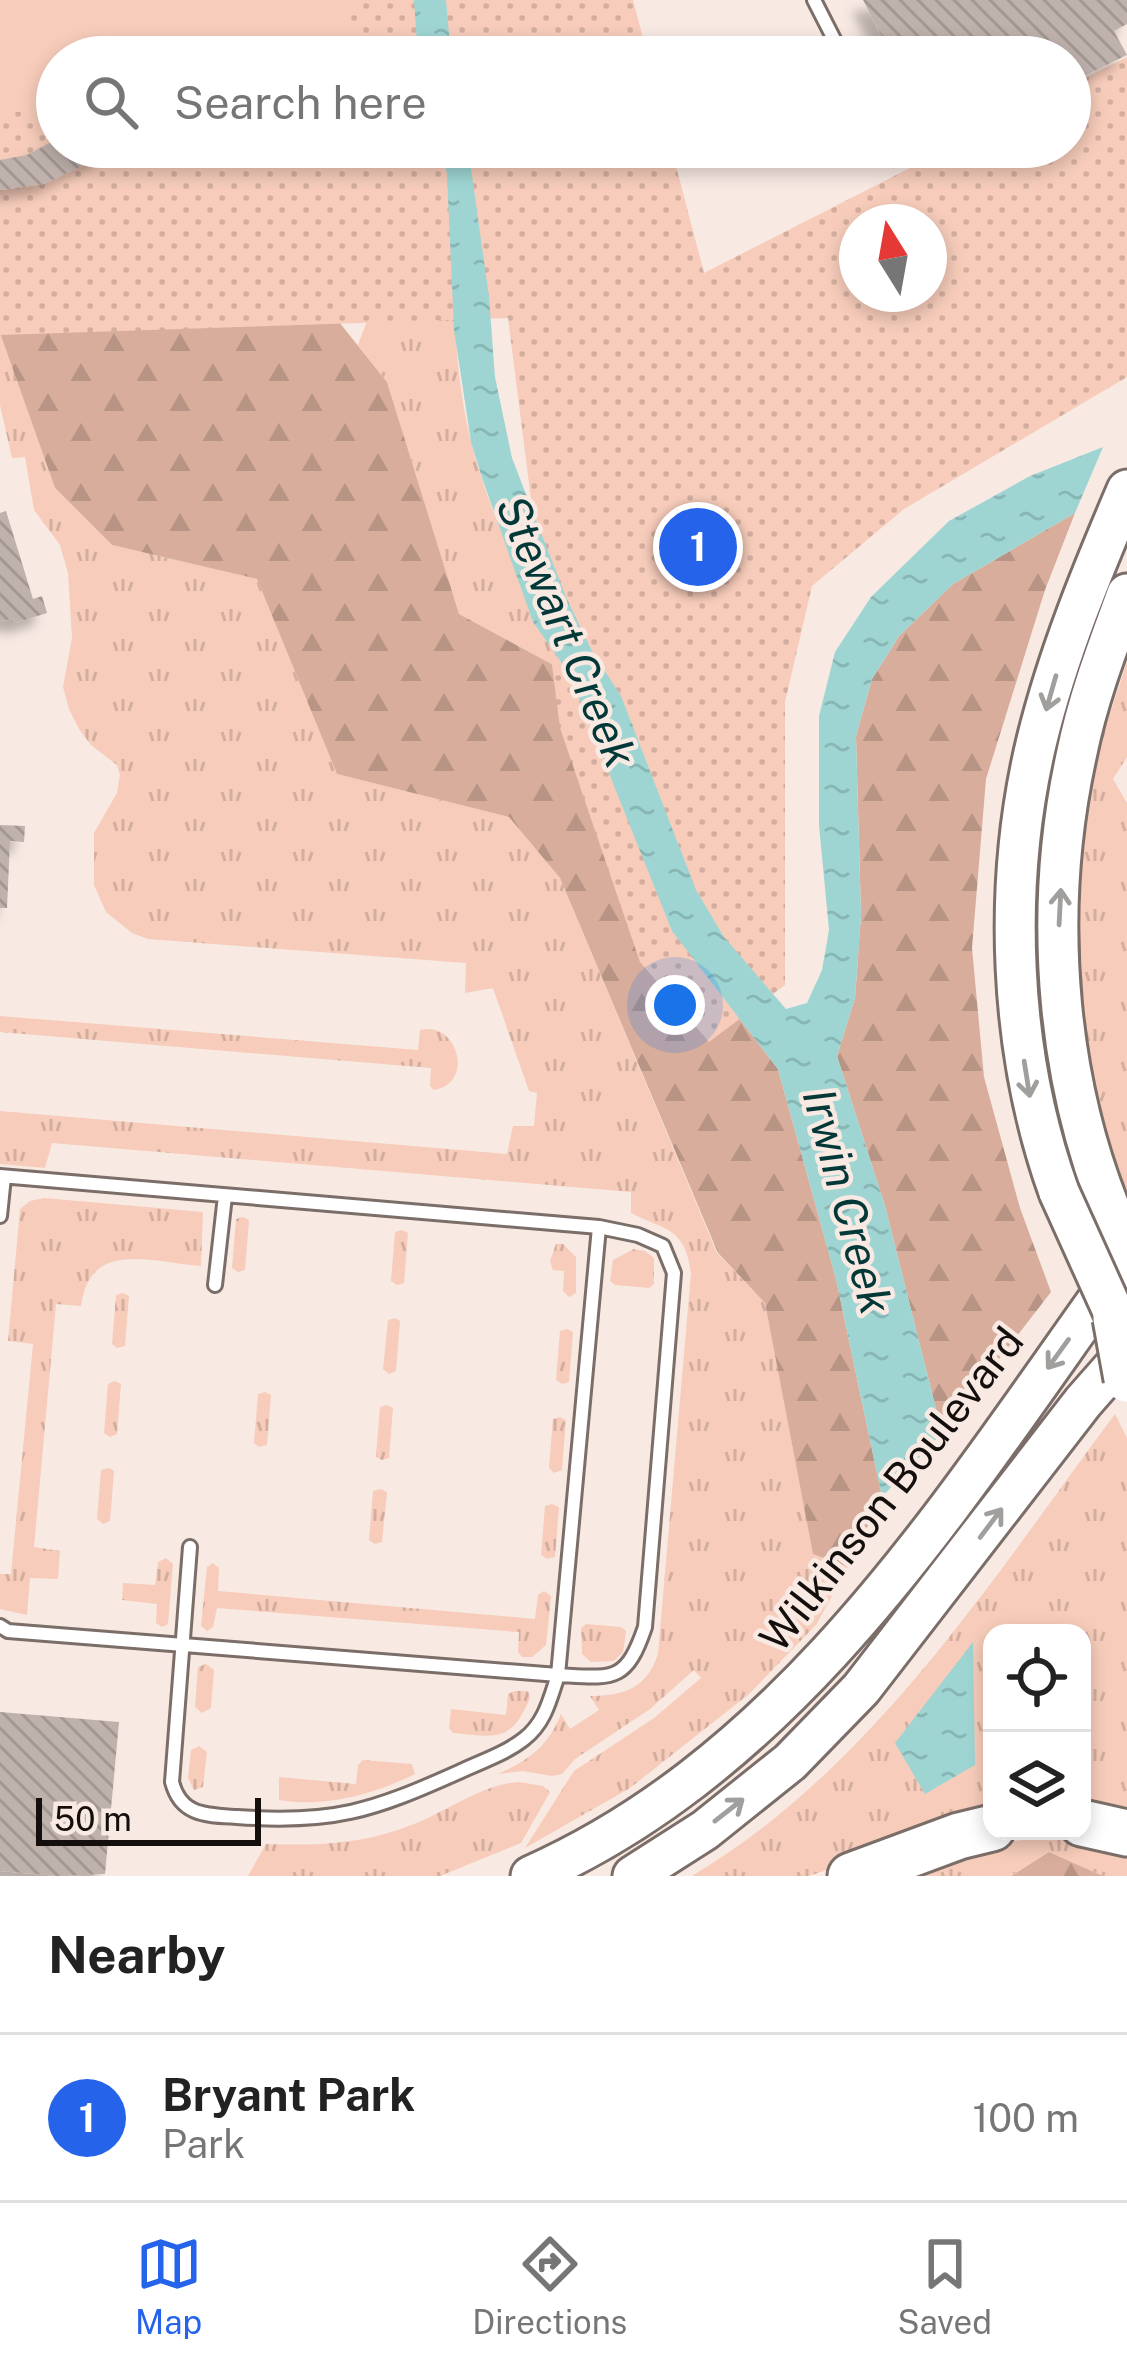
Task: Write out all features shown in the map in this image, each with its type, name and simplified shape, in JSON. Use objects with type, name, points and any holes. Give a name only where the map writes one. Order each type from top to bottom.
[{"type":"highway","points":[[1124,1335],[1127,1379]]},
{"type":"highway","points":[[1091,1825],[1127,1833]]},
{"type":"highway","points":[[850,1876],[983,1830]]},
{"type":"main road","points":[[633,1876],[705,1830],[790,1762],[860,1689],[1083,1402],[1124,1335],[1059,1192],[1032,1107],[1025,1070],[1017,920],[1036,744],[1059,662],[1127,490]]},
{"type":"main road","points":[[1127,594],[1077,752],[1058,921],[1067,1052],[1090,1147],[1127,1248]]},
{"type":"main road","name":"Wilkinson Boulevard","points":[[530,1876],[644,1814],[717,1760],[798,1687],[858,1622],[954,1498],[1127,1259]]},
{"type":"lane","points":[[814,0],[832,36]]},
{"type":"lane","points":[[0,1216],[2,1176],[599,1228],[638,1235],[663,1246],[674,1273],[645,1627],[633,1661],[607,1678],[8,1631],[0,1626]]},
{"type":"lane","points":[[215,1285],[225,1196]]},
{"type":"lane","points":[[190,1547],[172,1782],[185,1809],[203,1815],[292,1821],[382,1806],[526,1738],[543,1719],[558,1675],[599,1228]]},
{"type":"green space","points":[[0,0],[633,0],[642,36],[36,36],[36,168],[676,168],[704,273],[839,204],[839,312],[947,312],[947,204],[839,204],[910,168],[1091,168],[1091,75],[1127,57],[1127,377],[904,509],[812,586],[785,702],[785,985],[709,1042],[640,962],[560,728],[508,318],[0,335]]},
{"type":"green space","points":[[0,0],[345,0],[348,36],[36,36],[36,113],[0,111]]},
{"type":"green space","points":[[0,193],[323,302],[387,382],[459,614],[568,673],[672,931],[778,1069],[836,1279],[882,1497],[848,1567],[813,1554],[765,1303],[718,1253],[560,878],[509,817],[337,774],[257,579],[112,545],[55,488],[0,333]]},
{"type":"green space","points":[[452,253],[459,374],[480,475],[568,673],[459,614],[387,382],[358,345],[378,292]]},
{"type":"green space","points":[[0,333],[55,488],[112,545],[257,579],[337,774],[509,817],[560,878],[717,1253],[765,1303],[813,1553],[848,1567],[816,1625],[749,1694],[630,1788],[525,1848],[574,1771],[654,1718],[701,1678],[694,1670],[650,1709],[575,1759],[562,1774],[498,1774],[536,1751],[561,1714],[570,1729],[599,1710],[590,1696],[624,1692],[641,1682],[658,1654],[691,1273],[688,1258],[672,1232],[631,1213],[631,1192],[52,1143],[45,1168],[0,1164],[0,1111],[507,1154],[513,1126],[534,1126],[537,1093],[529,1091],[493,988],[465,993],[466,963],[148,939],[132,933],[106,912],[94,885],[94,833],[117,793],[120,775],[117,765],[79,729],[63,687],[72,638],[68,573],[60,545],[34,510],[25,457],[12,458],[0,405]]},
{"type":"green space","points":[[1075,513],[1045,590],[986,779],[972,948],[984,1077],[1020,1208],[1051,1292],[942,1433],[885,1206],[837,1056],[855,998],[861,915],[856,736],[872,679],[899,636],[953,584]]},
{"type":"green space","points":[[1127,661],[1127,757],[1113,779],[1127,803],[1127,1199],[1087,1068],[1075,950],[1090,784]]},
{"type":"green space","points":[[0,1016],[418,1050],[420,1030],[433,1029],[452,1043],[458,1066],[447,1085],[434,1090],[431,1068],[0,1032]]},
{"type":"green space","points":[[44,1198],[203,1212],[201,1266],[143,1259],[109,1263],[96,1271],[81,1306],[56,1304],[34,1547],[60,1551],[58,1579],[30,1578],[27,1615],[0,1609],[0,1574],[11,1574],[33,1344],[8,1341],[20,1209]]},
{"type":"green space","points":[[236,1219],[249,1220],[245,1270],[238,1272],[232,1268]]},
{"type":"green space","points":[[395,1232],[408,1233],[404,1283],[397,1285],[391,1281]]},
{"type":"green space","points":[[556,1244],[563,1244],[576,1257],[576,1293],[569,1297],[563,1291],[564,1271],[553,1270],[550,1261]]},
{"type":"green space","points":[[634,1249],[654,1258],[654,1284],[649,1288],[610,1281],[613,1260]]},
{"type":"green space","points":[[116,1295],[129,1296],[125,1346],[117,1348],[112,1344]]},
{"type":"green space","points":[[388,1320],[400,1321],[396,1371],[389,1374],[383,1369]]},
{"type":"green space","points":[[560,1331],[573,1332],[569,1382],[562,1384],[556,1380]]},
{"type":"green space","points":[[108,1384],[121,1384],[117,1434],[110,1437],[104,1433]]},
{"type":"green space","points":[[258,1394],[271,1395],[267,1445],[259,1447],[254,1443]]},
{"type":"green space","points":[[380,1407],[393,1408],[389,1458],[382,1460],[376,1457]]},
{"type":"green space","points":[[1115,1414],[1127,1438],[1127,1817],[1091,1811],[1091,1624],[983,1624],[983,1816],[809,1876],[692,1876],[757,1832],[817,1781],[873,1726],[975,1604]]},
{"type":"green space","points":[[553,1419],[566,1420],[562,1470],[554,1473],[549,1468]]},
{"type":"green space","points":[[101,1470],[114,1471],[110,1521],[103,1524],[97,1519]]},
{"type":"green space","points":[[373,1491],[387,1492],[382,1542],[375,1544],[369,1540]]},
{"type":"green space","points":[[545,1506],[559,1507],[555,1557],[547,1559],[541,1555]]},
{"type":"green space","points":[[166,1558],[173,1564],[168,1624],[162,1627],[156,1623],[157,1604],[122,1600],[123,1583],[155,1585],[158,1562]]},
{"type":"green space","points":[[213,1563],[219,1568],[218,1591],[535,1619],[538,1595],[544,1591],[551,1596],[546,1645],[532,1657],[522,1657],[519,1632],[217,1608],[213,1627],[207,1631],[201,1626],[207,1567]]},
{"type":"green space","points":[[586,1624],[626,1631],[623,1652],[614,1661],[591,1662],[582,1654],[581,1628]]},
{"type":"green space","points":[[206,1664],[214,1670],[211,1708],[202,1713],[195,1707],[198,1667]]},
{"type":"green space","points":[[528,1691],[530,1698],[509,1730],[481,1736],[453,1733],[449,1728],[451,1709],[506,1715],[508,1694]]},
{"type":"green space","points":[[199,1746],[207,1752],[203,1787],[194,1790],[188,1778],[191,1750]]},
{"type":"green space","points":[[363,1760],[412,1764],[415,1774],[349,1798],[279,1800],[279,1777],[356,1784]]},
{"type":"green space","points":[[519,1782],[550,1792],[521,1843],[440,1876],[248,1876],[266,1844],[323,1844],[378,1836],[492,1788]]},
{"type":"green space","points":[[1078,1840],[1127,1852],[1127,1876],[1103,1876],[1049,1852],[1010,1876],[906,1876],[985,1845]]},
{"type":"green space","points":[[1049,1852],[1103,1876],[1011,1876]]},
{"type":"water","points":[[414,0],[446,0],[449,36],[417,36]]},
{"type":"water","points":[[446,168],[471,168],[495,377],[512,458],[566,597],[621,696],[696,890],[724,937],[786,1009],[807,1003],[822,970],[829,930],[819,825],[819,716],[835,652],[871,597],[949,521],[1030,476],[1103,447],[1075,513],[953,584],[899,636],[872,679],[856,736],[861,916],[855,998],[837,1056],[885,1206],[942,1433],[882,1497],[836,1279],[778,1069],[672,931],[569,673],[533,622],[482,478],[471,442],[454,330]]},
{"type":"water","points":[[973,1642],[975,1765],[925,1794],[895,1743]]},
{"type":"building","points":[[863,0],[1127,0],[1127,24],[1114,31],[1127,55],[1091,73],[1091,36],[881,36]]},
{"type":"building","points":[[36,150],[36,168],[78,168],[44,184],[0,190],[0,160]]},
{"type":"building","points":[[6,511],[33,599],[42,596],[47,613],[15,623],[13,618],[0,622],[0,513]]},
{"type":"building","points":[[0,825],[25,826],[24,842],[10,841],[7,908],[0,908]]},
{"type":"building","points":[[0,1712],[119,1722],[105,1874],[0,1871]]},
{"type":"place","name":"Bryant Park","points":[[698,547]]},
{"type":"water label","name":"Stewart Creek","points":[[567,631]]},
{"type":"water label","name":"Irwin Creek","points":[[848,1201]]}]
